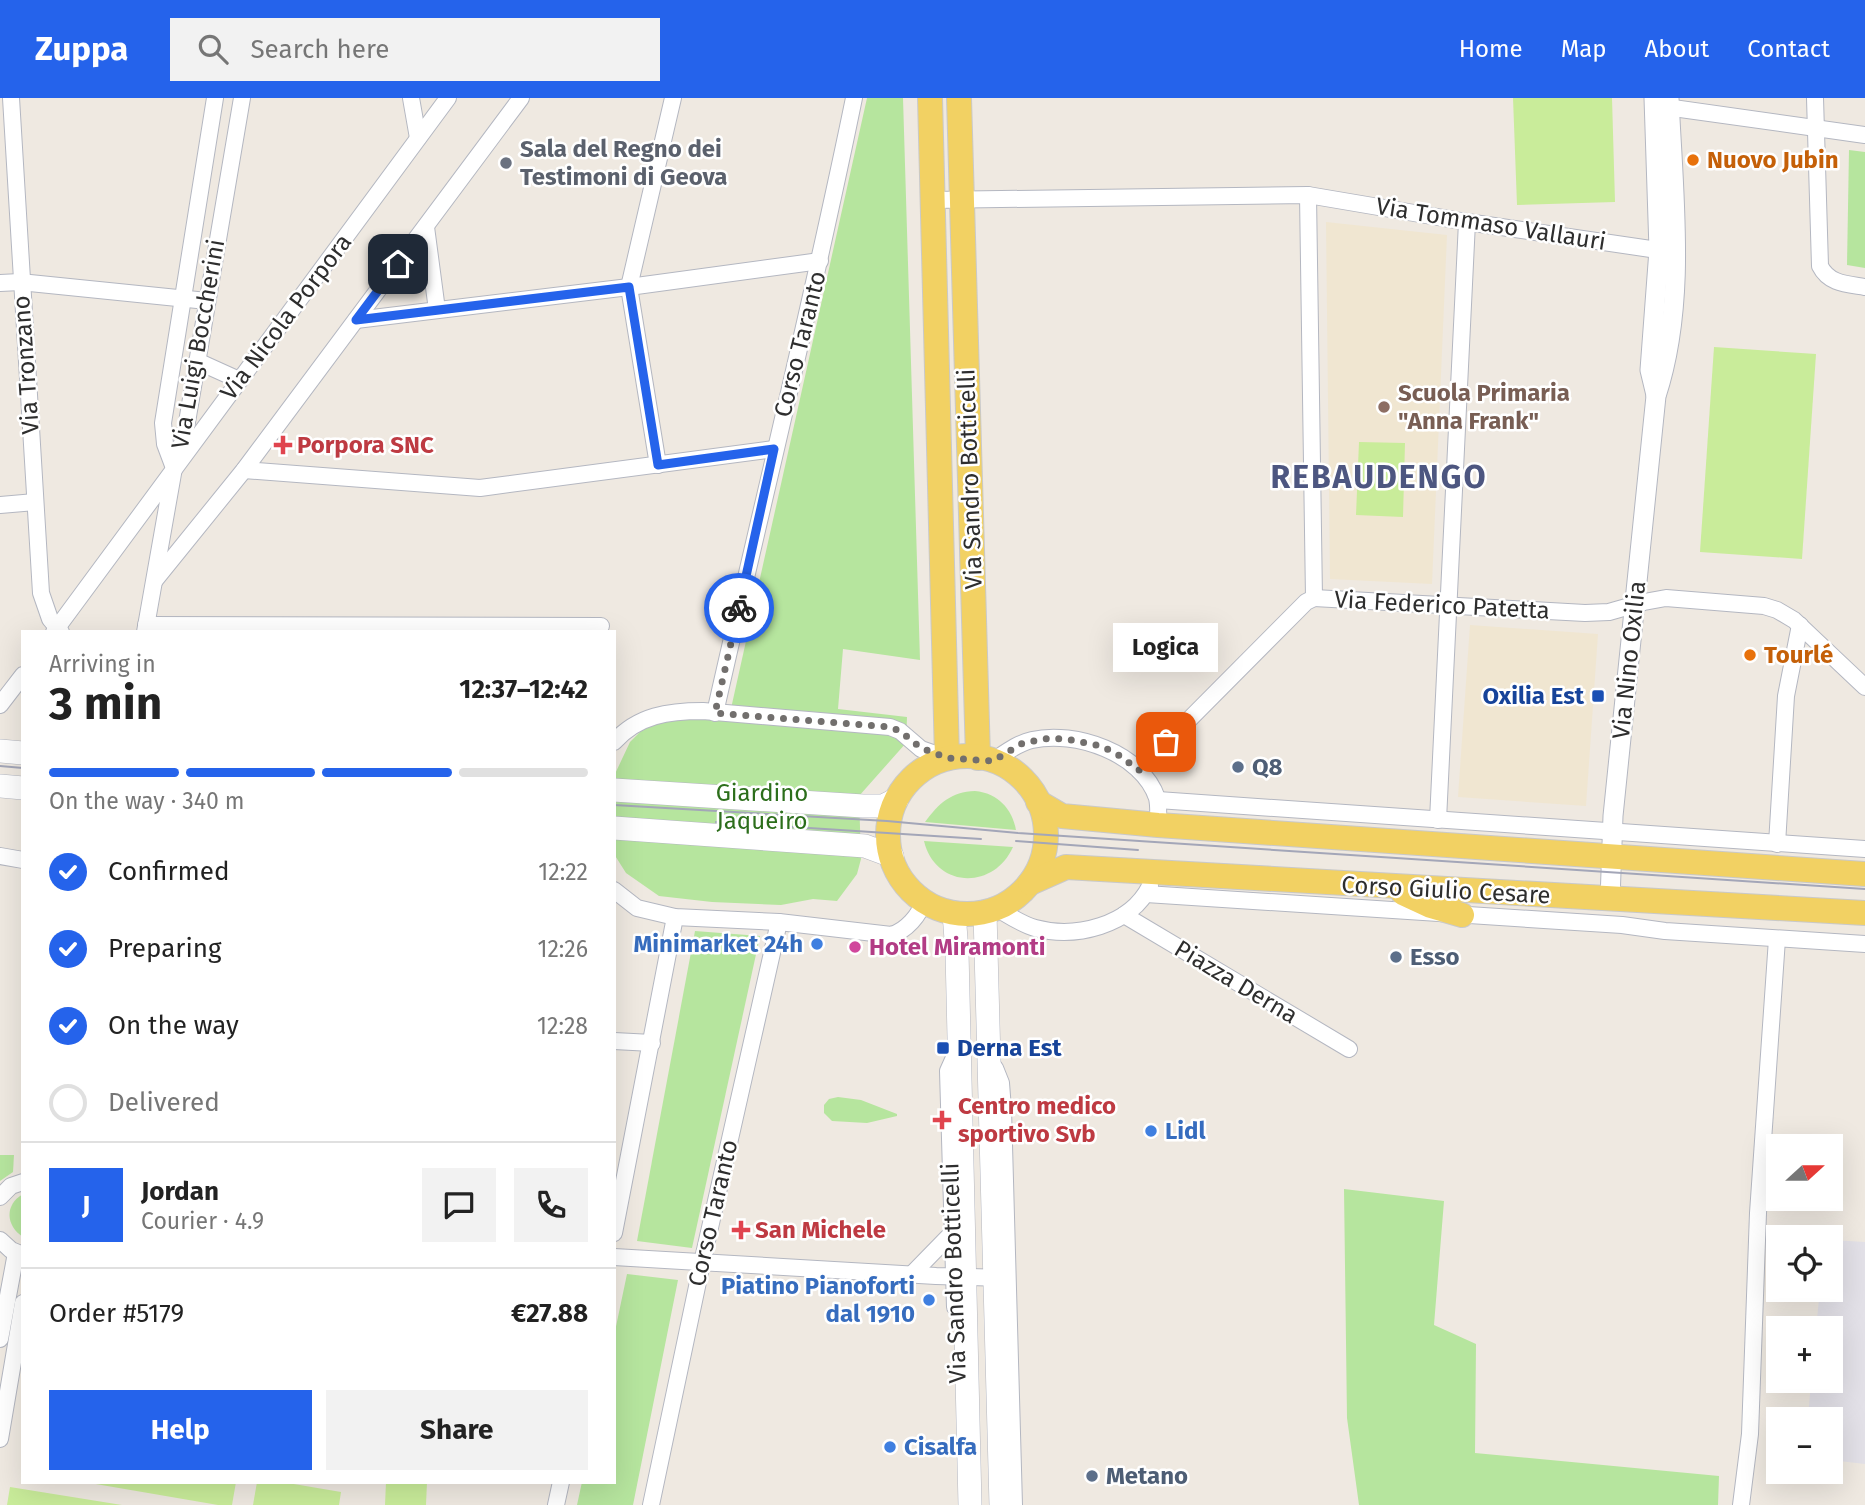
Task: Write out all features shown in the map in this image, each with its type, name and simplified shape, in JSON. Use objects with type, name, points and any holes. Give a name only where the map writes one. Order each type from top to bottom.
[{"type":"main road","name":"Via Sandro Botticelli","points":[[930,98],[947,758]]},
{"type":"main road","name":"Via Sandro Botticelli","points":[[959,98],[986,759]]},
{"type":"main road","points":[[0,751],[21,753]]},
{"type":"main road","points":[[947,758],[986,759],[1017,775],[1038,802],[1044,817],[1046,839],[1040,866],[1030,883],[1016,897],[990,910],[954,913],[924,900],[906,884],[892,856],[888,841],[889,822],[897,799],[915,775],[932,763],[947,758]]},
{"type":"main road","points":[[0,786],[21,788]]},
{"type":"main road","points":[[616,790],[863,806],[883,806],[897,799]]},
{"type":"main road","name":"Corso Giulio Cesare","points":[[1038,802],[1062,816],[1158,825],[1611,844],[1863,874]]},
{"type":"main road","points":[[616,828],[865,846],[892,856]]},
{"type":"main road","name":"Corso Giulio Cesare","points":[[1030,883],[1066,867],[1150,883],[1199,876],[1865,913]]},
{"type":"main road","points":[[1389,887],[1431,906],[1462,915]]},
{"type":"main road","name":"Via Sandro Botticelli","points":[[990,910],[988,1048],[1000,1278],[1001,1505]]},
{"type":"main road","name":"Via Sandro Botticelli","points":[[954,913],[959,1044],[958,1276],[970,1505]]},
{"type":"street","name":"Via Tronzano","points":[[10,98],[42,599],[56,630]]},
{"type":"street","name":"Via Luigi Boccherini","points":[[174,468],[166,450],[163,427],[215,98]]},
{"type":"street","name":"Via Luigi Boccherini","points":[[174,468],[184,440],[242,98]]},
{"type":"street","points":[[411,98],[418,138]]},
{"type":"street","name":"Via Nicola Porpora","points":[[58,630],[447,98]]},
{"type":"street","name":"Via Nicola Porpora","points":[[155,580],[244,470],[521,98]]},
{"type":"street","points":[[658,465],[629,287],[673,98]]},
{"type":"street","name":"Corso Taranto","points":[[715,713],[774,449],[820,261],[854,98]]},
{"type":"street","points":[[1815,98],[1819,257],[1824,274],[1837,282],[1865,287]]},
{"type":"street","points":[[1662,102],[1865,135]]},
{"type":"street","name":"Via Nino Oxilia","points":[[1609,925],[1611,844],[1656,396],[1665,369],[1672,303],[1667,252],[1662,102]]},
{"type":"street","points":[[933,200],[1308,195]]},
{"type":"street","name":"Via Tommaso Vallauri","points":[[1308,195],[1667,252]]},
{"type":"street","name":"Via Federico Patetta","points":[[1308,195],[1314,598],[1585,613],[1607,612],[1672,598],[1753,604],[1777,610],[1800,625],[1865,687]]},
{"type":"street","points":[[1438,820],[1466,222]]},
{"type":"street","points":[[426,227],[437,310]]},
{"type":"street","points":[[356,320],[820,261]]},
{"type":"street","points":[[0,283],[20,282],[207,301]]},
{"type":"street","points":[[197,361],[239,380]]},
{"type":"street","points":[[244,470],[480,488],[774,449]]},
{"type":"street","name":"Via Nicola Porpora","points":[[146,629],[174,468]]},
{"type":"street","points":[[0,505],[35,502]]},
{"type":"street","points":[[1139,770],[1306,602],[1314,598]]},
{"type":"street","points":[[1777,844],[1786,696],[1800,625]]},
{"type":"street","points":[[146,629],[600,626]]},
{"type":"street","points":[[0,705],[21,678]]},
{"type":"street","points":[[616,740],[635,724],[654,716],[689,711],[890,727],[900,731],[921,748],[947,758]]},
{"type":"street","points":[[986,759],[1023,743],[1051,738],[1101,746],[1139,770],[1149,782],[1158,800],[1158,825]]},
{"type":"street","name":"Corso Giulio Cesare","points":[[1158,800],[1438,820],[1611,844],[1777,844],[1865,849]]},
{"type":"street","name":"Corso Giulio Cesare","points":[[1810,846],[1863,874]]},
{"type":"street","points":[[0,856],[21,860]]},
{"type":"street","points":[[1199,876],[1238,899]]},
{"type":"street","points":[[990,910],[1030,926],[1055,931],[1100,927],[1124,915],[1150,883]]},
{"type":"street","name":"Corso Giulio Cesare","points":[[1150,883],[1238,899],[1865,944]]},
{"type":"street","points":[[616,892],[637,908],[675,917],[779,922],[891,935],[906,927],[920,911],[924,900]]},
{"type":"street","name":"Piazza Derna","points":[[1124,915],[1349,1049]]},
{"type":"street","points":[[616,1224],[675,917]]},
{"type":"street","name":"Corso Taranto","points":[[651,1505],[779,922]]},
{"type":"street","points":[[1741,1505],[1749,1434],[1758,1213],[1777,939]]},
{"type":"street","points":[[616,1041],[652,1043]]},
{"type":"street","name":"Via Sandro Botticelli","points":[[959,1044],[948,1071],[952,1233],[958,1276],[960,1505]]},
{"type":"street","points":[[0,1196],[11,1186],[21,1183]]},
{"type":"street","points":[[912,1275],[952,1233]]},
{"type":"street","points":[[0,1240],[19,1254],[0,1339]]},
{"type":"street","points":[[616,1257],[1000,1278]]},
{"type":"street","name":"Via Sandro Botticelli","points":[[1000,1278],[1014,1505]]},
{"type":"street","points":[[0,1439],[21,1315]]},
{"type":"street","points":[[556,1505],[561,1484]]},
{"type":"shaded area","name":"Scuola Primaria \"Anna Frank\"","points":[[1326,222],[1447,235],[1432,584],[1330,579]]},
{"type":"shaded area","points":[[1470,625],[1598,634],[1586,806],[1458,797]]},
{"type":"shaded area","points":[[1843,1241],[1865,1242],[1865,1464],[1843,1461],[1843,1407],[1809,1407],[1810,1393],[1843,1393],[1843,1316],[1817,1316],[1819,1302],[1843,1302]]},
{"type":"green space","name":"Giardino Jaqueiro","points":[[867,98],[903,98],[920,660],[843,649],[838,709],[907,717],[906,743],[859,796],[861,859],[857,874],[837,901],[813,899],[781,905],[659,896],[626,873],[616,857],[616,772],[630,742],[650,722],[730,713]]},
{"type":"green space","points":[[1513,98],[1612,98],[1615,202],[1517,205]]},
{"type":"green space","points":[[1849,150],[1865,152],[1865,268],[1847,265]]},
{"type":"green space","points":[[1714,347],[1816,354],[1802,559],[1700,552]]},
{"type":"green space","points":[[1359,442],[1405,443],[1403,517],[1356,515]]},
{"type":"green space","points":[[975,791],[991,795],[1003,803],[1016,830],[925,822],[935,809],[952,796]]},
{"type":"green space","points":[[924,841],[1013,847],[1004,861],[992,871],[979,877],[965,878],[940,868],[930,857]]},
{"type":"green space","points":[[695,931],[760,936],[692,1248],[637,1241]]},
{"type":"green space","points":[[838,1097],[861,1100],[897,1116],[867,1123],[832,1121],[824,1113],[824,1105],[829,1099]]},
{"type":"green space","points":[[0,1155],[14,1155],[13,1172],[0,1181]]},
{"type":"green space","points":[[1344,1189],[1444,1201],[1434,1325],[1476,1344],[1475,1453],[1719,1476],[1718,1505],[1359,1505],[1347,1418]]},
{"type":"green space","points":[[21,1196],[21,1235],[13,1227],[10,1216],[10,1210]]},
{"type":"green space","points":[[627,1274],[678,1280],[633,1505],[577,1505],[582,1484],[616,1484],[616,1326]]},
{"type":"green space","points":[[96,1484],[236,1484],[232,1505],[218,1505]]},
{"type":"green space","points":[[257,1484],[294,1484],[341,1492],[339,1505],[253,1505]]},
{"type":"green space","points":[[386,1484],[427,1484],[426,1505],[385,1505]]},
{"type":"green space","points":[[10,1487],[122,1505],[7,1505]]},
{"type":"tram line","points":[[0,766],[21,768]]},
{"type":"tram line","points":[[616,805],[887,821],[1018,833],[1865,889]]},
{"type":"tram line","points":[[716,822],[981,839]]},
{"type":"tram line","points":[[1016,841],[1138,850]]},
{"type":"way so far","points":[[739,608],[715,713],[890,727],[897,729],[932,754],[947,758],[993,761],[1023,743],[1051,738],[1101,746],[1139,770],[1166,742]]},
{"type":"place","name":"Nuovo Jubin","points":[[1693,160]]},
{"type":"place","name":"Sala del Regno dei Testimoni di Geova","points":[[506,163]]},
{"type":"place","name":"Scuola Primaria \"Anna Frank\"","points":[[1384,407]]},
{"type":"place","name":"Porpora SNC","points":[[283,445]]},
{"type":"place","name":"Tourlé","points":[[1750,655]]},
{"type":"place","name":"Oxilia Est","points":[[1598,696]]},
{"type":"place","name":"Logica","points":[[1166,742]]},
{"type":"place","name":"Q8","points":[[1238,767]]},
{"type":"place","name":"Minimarket 24h","points":[[817,944]]},
{"type":"place","name":"Hotel Miramonti","points":[[855,947]]},
{"type":"place","name":"Esso","points":[[1396,957]]},
{"type":"place","name":"Derna Est","points":[[943,1048]]},
{"type":"place","name":"Centro medico sportivo Svb","points":[[942,1120]]},
{"type":"place","name":"Lidl","points":[[1151,1131]]},
{"type":"place","name":"San Michele","points":[[741,1230]]},
{"type":"place","name":"Piatino Pianoforti dal 1910","points":[[929,1300]]},
{"type":"place","name":"Cisalfa","points":[[890,1447]]},
{"type":"place","name":"Metano","points":[[1092,1476]]},
{"type":"district","name":"REBAUDENGO","points":[[1379,477]]},
{"type":"route","points":[[398,264],[356,320],[629,287],[658,465],[774,449],[739,608]]}]
